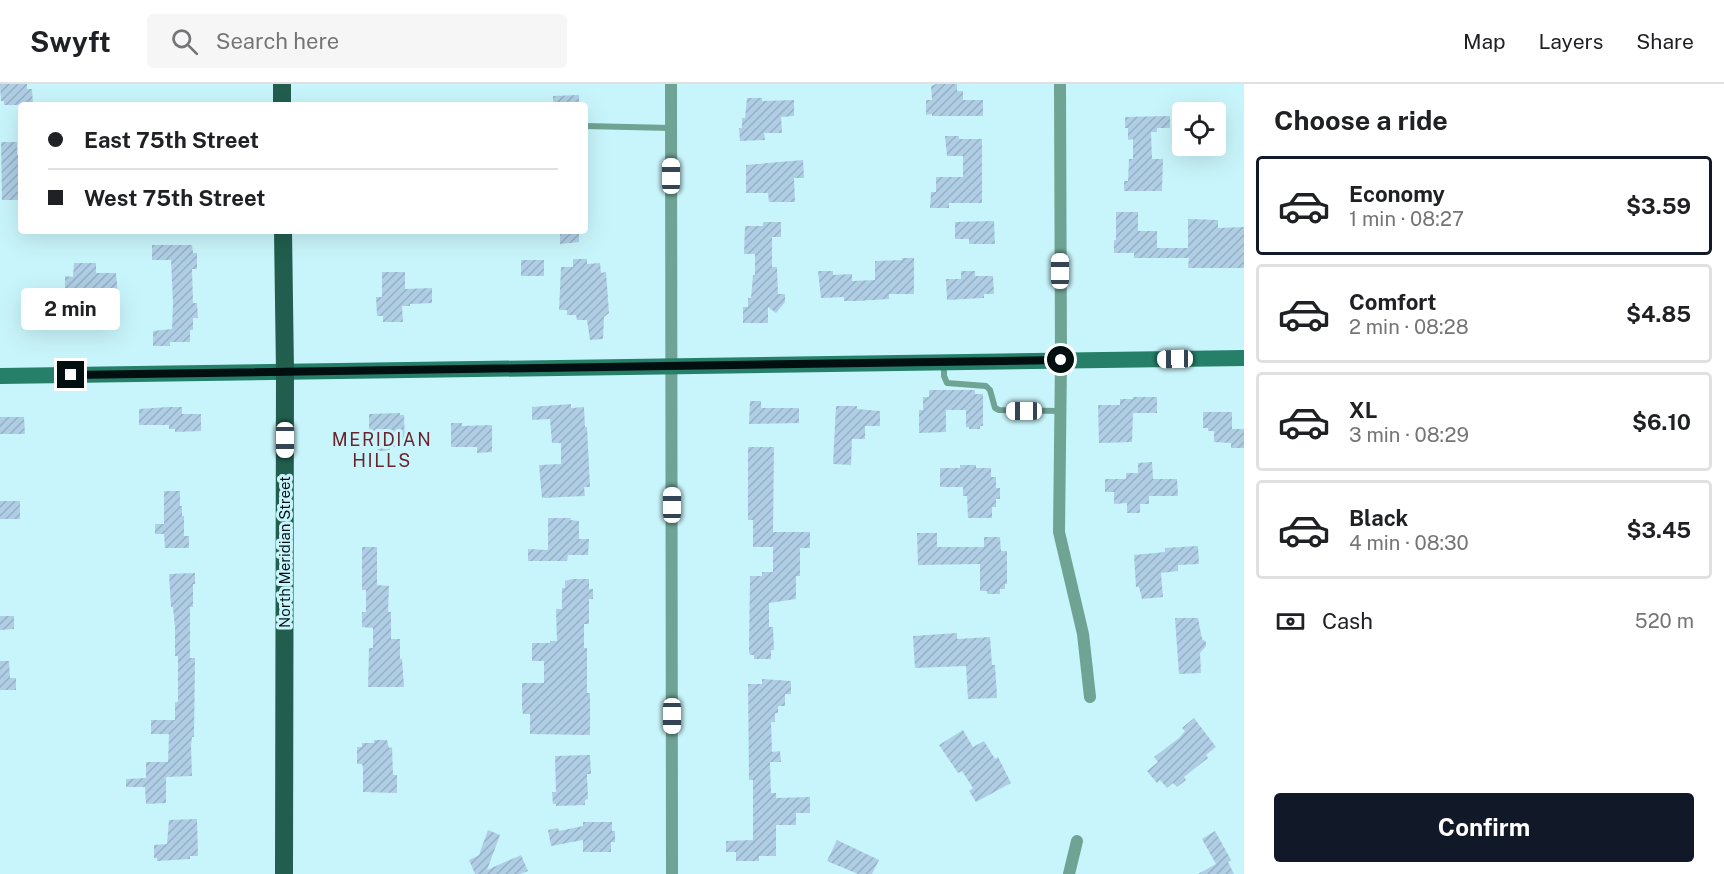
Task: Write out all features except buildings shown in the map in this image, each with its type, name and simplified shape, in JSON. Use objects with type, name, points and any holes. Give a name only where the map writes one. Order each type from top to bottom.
[{"type":"main road","points":[[282,84],[282,102]]},
{"type":"main road","name":"North Meridian Street","points":[[283,234],[284,874]]},
{"type":"street","points":[[670,84],[673,366],[672,874]]},
{"type":"street","points":[[1060,84],[1059,532],[1083,634],[1090,697]]},
{"type":"street","points":[[0,376],[1244,358]]},
{"type":"street","points":[[1069,874],[1077,841]]},
{"type":"lane","points":[[588,126],[671,128]]},
{"type":"lane","points":[[944,362],[944,376],[947,383],[986,386],[990,390],[995,408],[999,410],[1060,411]]},
{"type":"district","name":"MERIDIAN HILLS","points":[[382,450]]},
{"type":"route","points":[[71,375],[1061,360]]}]
